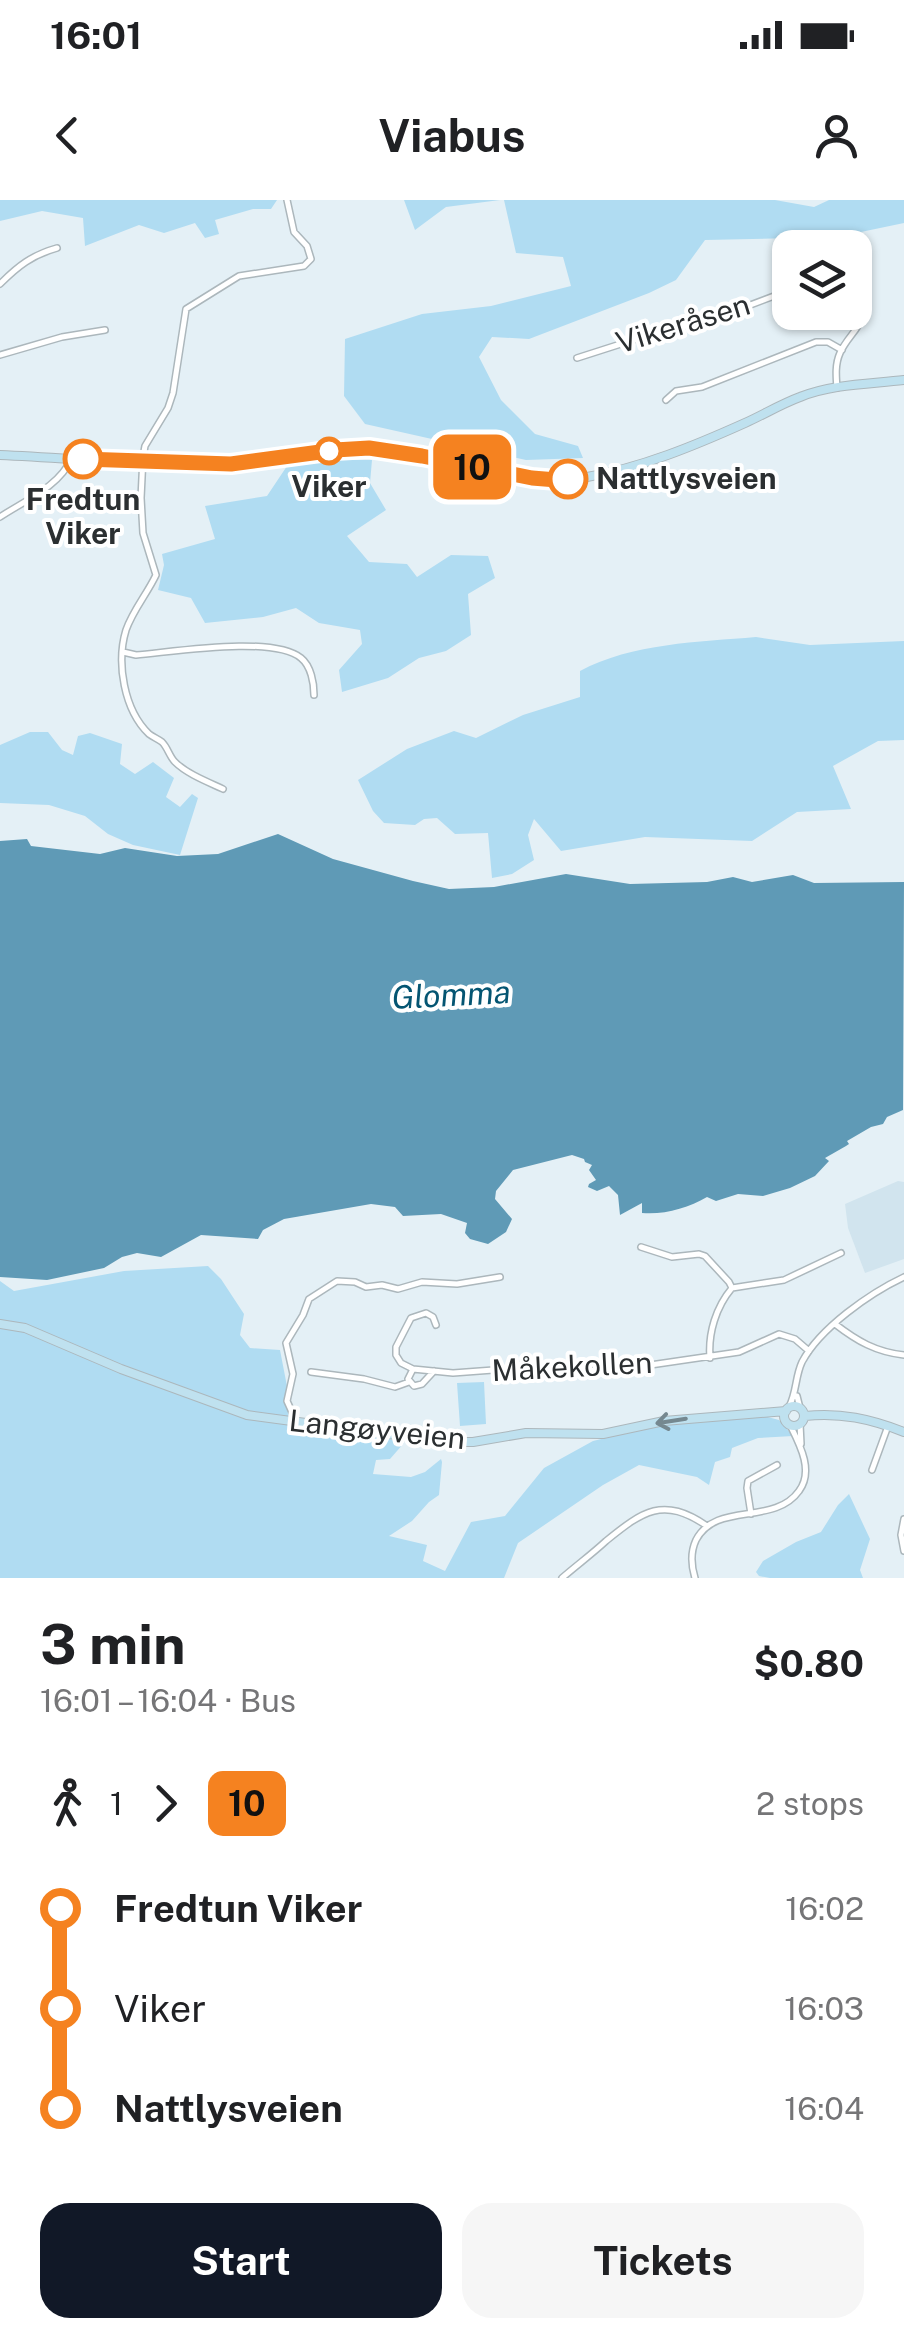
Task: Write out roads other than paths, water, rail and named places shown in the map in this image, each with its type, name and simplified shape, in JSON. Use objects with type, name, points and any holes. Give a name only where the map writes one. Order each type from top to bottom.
[{"type":"main road","points":[[0,455],[231,464],[369,448],[557,480],[590,476],[663,455],[718,435],[799,397],[904,380]]},
{"type":"main road","name":"Langøyveien","points":[[0,1324],[25,1328],[232,1410],[421,1438],[462,1442],[526,1433],[603,1434],[664,1421],[745,1413],[796,1419],[820,1414],[852,1416],[904,1432]]},
{"type":"main road","name":"Langøyveien","points":[[768,1414],[795,1406],[796,1419]]},
{"type":"main road","points":[[787,1409],[796,1419]]},
{"type":"street","points":[[223,789],[172,759],[162,742],[148,734],[141,724],[126,688],[123,652],[127,627],[156,575],[143,532],[143,462],[145,446],[174,394],[186,309],[240,276],[308,264],[311,256],[294,232],[288,200]]},
{"type":"street","points":[[0,284],[25,261],[58,248]]},
{"type":"street","name":"Vikeråsen","points":[[577,358],[708,321],[772,297]]},
{"type":"street","points":[[0,354],[105,330]]},
{"type":"street","points":[[837,388],[837,360],[856,330]]},
{"type":"street","points":[[666,400],[676,391],[702,387],[816,342],[828,342],[842,350]]},
{"type":"street","points":[[0,517],[58,478],[72,458]]},
{"type":"street","points":[[123,652],[136,655],[275,648],[304,661],[314,695]]},
{"type":"street","points":[[641,1246],[672,1257],[705,1256],[732,1288]]},
{"type":"street","points":[[710,1358],[712,1324],[727,1292],[784,1280],[841,1253]]},
{"type":"street","points":[[296,1421],[287,1401],[293,1374],[286,1343],[312,1296],[340,1280],[398,1290],[422,1282],[457,1284],[500,1276]]},
{"type":"street","points":[[695,1578],[691,1564],[693,1549],[707,1526],[724,1518],[780,1507],[800,1491],[806,1470],[796,1419],[800,1368],[809,1351],[835,1324],[904,1277]]},
{"type":"street","points":[[409,1382],[413,1369],[396,1355],[400,1337],[412,1318],[420,1314],[433,1317],[436,1325]]},
{"type":"street","points":[[835,1324],[870,1348],[904,1356]]},
{"type":"street","name":"Måkekollen","points":[[413,1369],[473,1372],[547,1366],[597,1371],[710,1358],[748,1349],[779,1334],[794,1338],[809,1351]]},
{"type":"street","name":"Måkekollen","points":[[311,1372],[390,1386],[409,1382],[420,1386],[434,1371]]},
{"type":"street","points":[[787,1409],[796,1393]]},
{"type":"street","points":[[872,1470],[888,1426]]},
{"type":"street","points":[[751,1514],[748,1481],[777,1464]]},
{"type":"street","points":[[562,1578],[647,1512],[675,1511],[707,1526]]},
{"type":"street","points":[[904,1520],[904,1551]]},
{"type":"water","name":"Glomma","points":[[278,834],[333,859],[449,889],[494,887],[566,874],[630,884],[707,882],[733,877],[752,882],[793,875],[814,883],[904,882],[903,1110],[847,1141],[849,1144],[825,1158],[829,1161],[815,1176],[763,1196],[738,1194],[716,1201],[707,1197],[659,1213],[642,1213],[642,1203],[620,1215],[618,1195],[609,1186],[597,1191],[588,1187],[596,1180],[589,1170],[592,1165],[572,1155],[513,1170],[496,1191],[495,1199],[512,1219],[506,1232],[488,1244],[470,1239],[465,1233],[467,1223],[441,1214],[403,1216],[395,1207],[371,1204],[284,1219],[263,1230],[258,1239],[201,1235],[161,1257],[137,1253],[104,1268],[47,1280],[0,1277],[0,841],[27,839],[31,846],[100,854],[125,848],[177,856],[218,854]]},
{"type":"place","name":"Viker","points":[[329,451]]},
{"type":"place","name":"Fredtun Viker","points":[[83,459]]},
{"type":"place","name":"Nattlysveien","points":[[568,479]]}]
